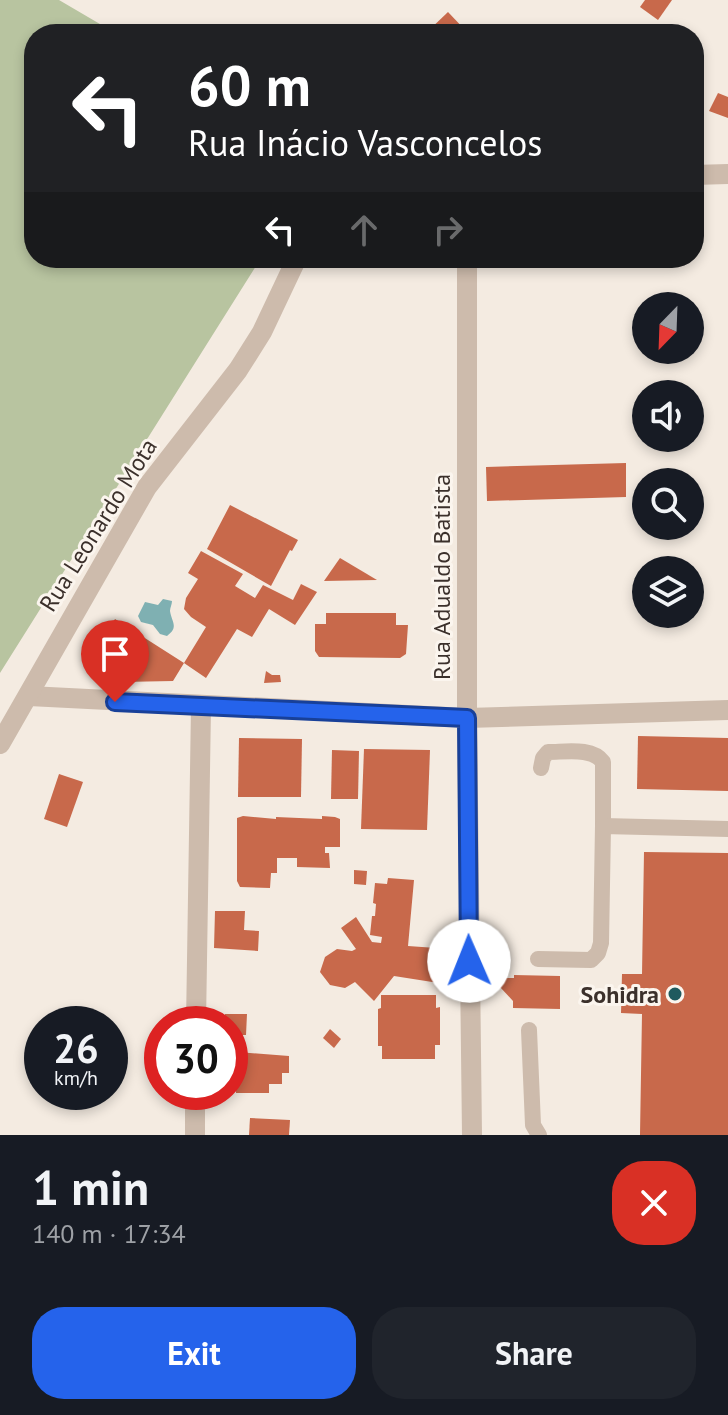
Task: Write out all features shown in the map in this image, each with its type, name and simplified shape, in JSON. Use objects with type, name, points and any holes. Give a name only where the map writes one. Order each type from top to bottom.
[{"type":"street","points":[[704,175],[728,174]]},
{"type":"street","name":"Rua Leonardo Mota","points":[[0,744],[147,487],[238,370],[262,332],[292,268]]},
{"type":"street","name":"Rua Adualdo Batista","points":[[467,268],[467,718],[472,1135]]},
{"type":"street","points":[[29,696],[467,718],[728,710]]},
{"type":"street","points":[[196,1006],[201,707]]},
{"type":"street","points":[[195,1110],[195,1135]]},
{"type":"lane","points":[[538,959],[591,960],[598,953],[601,943],[603,826],[603,762],[599,757],[590,752],[548,752],[541,768]]},
{"type":"lane","points":[[603,826],[728,829]]},
{"type":"lane","points":[[529,1030],[533,1125],[539,1135]]},
{"type":"green space","points":[[0,0],[59,0],[100,24],[24,24],[24,268],[255,268],[0,673]]},
{"type":"water","points":[[163,599],[172,601],[170,611],[174,627],[167,636],[160,634],[153,625],[141,622],[138,616],[145,602],[158,605]]},
{"type":"building","points":[[645,0],[672,0],[658,20],[640,7]]},
{"type":"building","points":[[448,12],[459,24],[435,24]]},
{"type":"building","points":[[718,93],[728,97],[728,118],[709,111]]},
{"type":"building","points":[[626,463],[626,497],[487,501],[486,467]]},
{"type":"building","points":[[230,505],[298,540],[271,586],[207,549]]},
{"type":"building","points":[[201,551],[243,574],[235,586],[255,598],[263,585],[293,600],[301,584],[317,592],[295,625],[269,609],[252,637],[237,629],[206,678],[184,663],[206,627],[184,609],[186,598],[198,579],[188,573]]},
{"type":"building","points":[[340,558],[377,580],[324,581]]},
{"type":"building","points":[[326,613],[396,613],[396,625],[408,625],[406,654],[400,658],[319,657],[315,651],[315,624],[326,624]]},
{"type":"building","points":[[115,619],[184,663],[173,681],[121,682],[132,661],[106,645],[102,649],[98,647]]},
{"type":"building","points":[[266,671],[280,675],[281,682],[264,683]]},
{"type":"building","points":[[638,736],[728,738],[728,791],[637,789]]},
{"type":"building","points":[[239,738],[302,739],[301,797],[238,797]]},
{"type":"building","points":[[364,749],[430,750],[427,830],[361,829]]},
{"type":"building","points":[[332,750],[359,751],[358,799],[331,799]]},
{"type":"building","points":[[59,774],[83,782],[67,827],[44,819]]},
{"type":"building","points":[[335,817],[340,819],[340,847],[325,847],[325,853],[329,853],[330,868],[297,867],[297,858],[277,858],[277,873],[271,873],[270,888],[240,887],[237,881],[237,818],[276,819]]},
{"type":"building","name":"Sohidra","points":[[644,852],[728,853],[728,1135],[640,1135],[642,1014],[621,1013],[622,974],[642,974]]},
{"type":"building","points":[[354,870],[367,871],[366,885],[354,884]]},
{"type":"building","points":[[388,878],[414,880],[408,946],[436,948],[436,973],[445,972],[445,984],[394,976],[374,1001],[355,982],[345,988],[330,985],[320,972],[325,957],[337,949],[356,949],[341,928],[356,917],[372,942],[381,943],[382,937],[370,935],[372,916],[375,916],[375,883],[387,884]]},
{"type":"building","points":[[215,911],[245,911],[244,930],[259,931],[258,951],[214,948]]},
{"type":"building","points":[[514,975],[560,976],[560,1009],[513,1008],[513,1001],[500,987],[506,978],[514,978]]},
{"type":"building","points":[[381,995],[436,995],[436,1008],[440,1007],[440,1045],[435,1045],[435,1059],[382,1059],[382,1046],[378,1046]]},
{"type":"building","points":[[330,1029],[341,1039],[334,1048],[323,1038]]},
{"type":"building","points":[[248,1053],[289,1056],[289,1073],[282,1073],[282,1084],[269,1084],[269,1093],[248,1093]]},
{"type":"building","points":[[250,1118],[290,1120],[289,1135],[249,1135]]},
{"type":"place","name":"Sohidra","points":[[675,994]]},
{"type":"route","points":[[115,702],[467,718],[469,961]]}]
